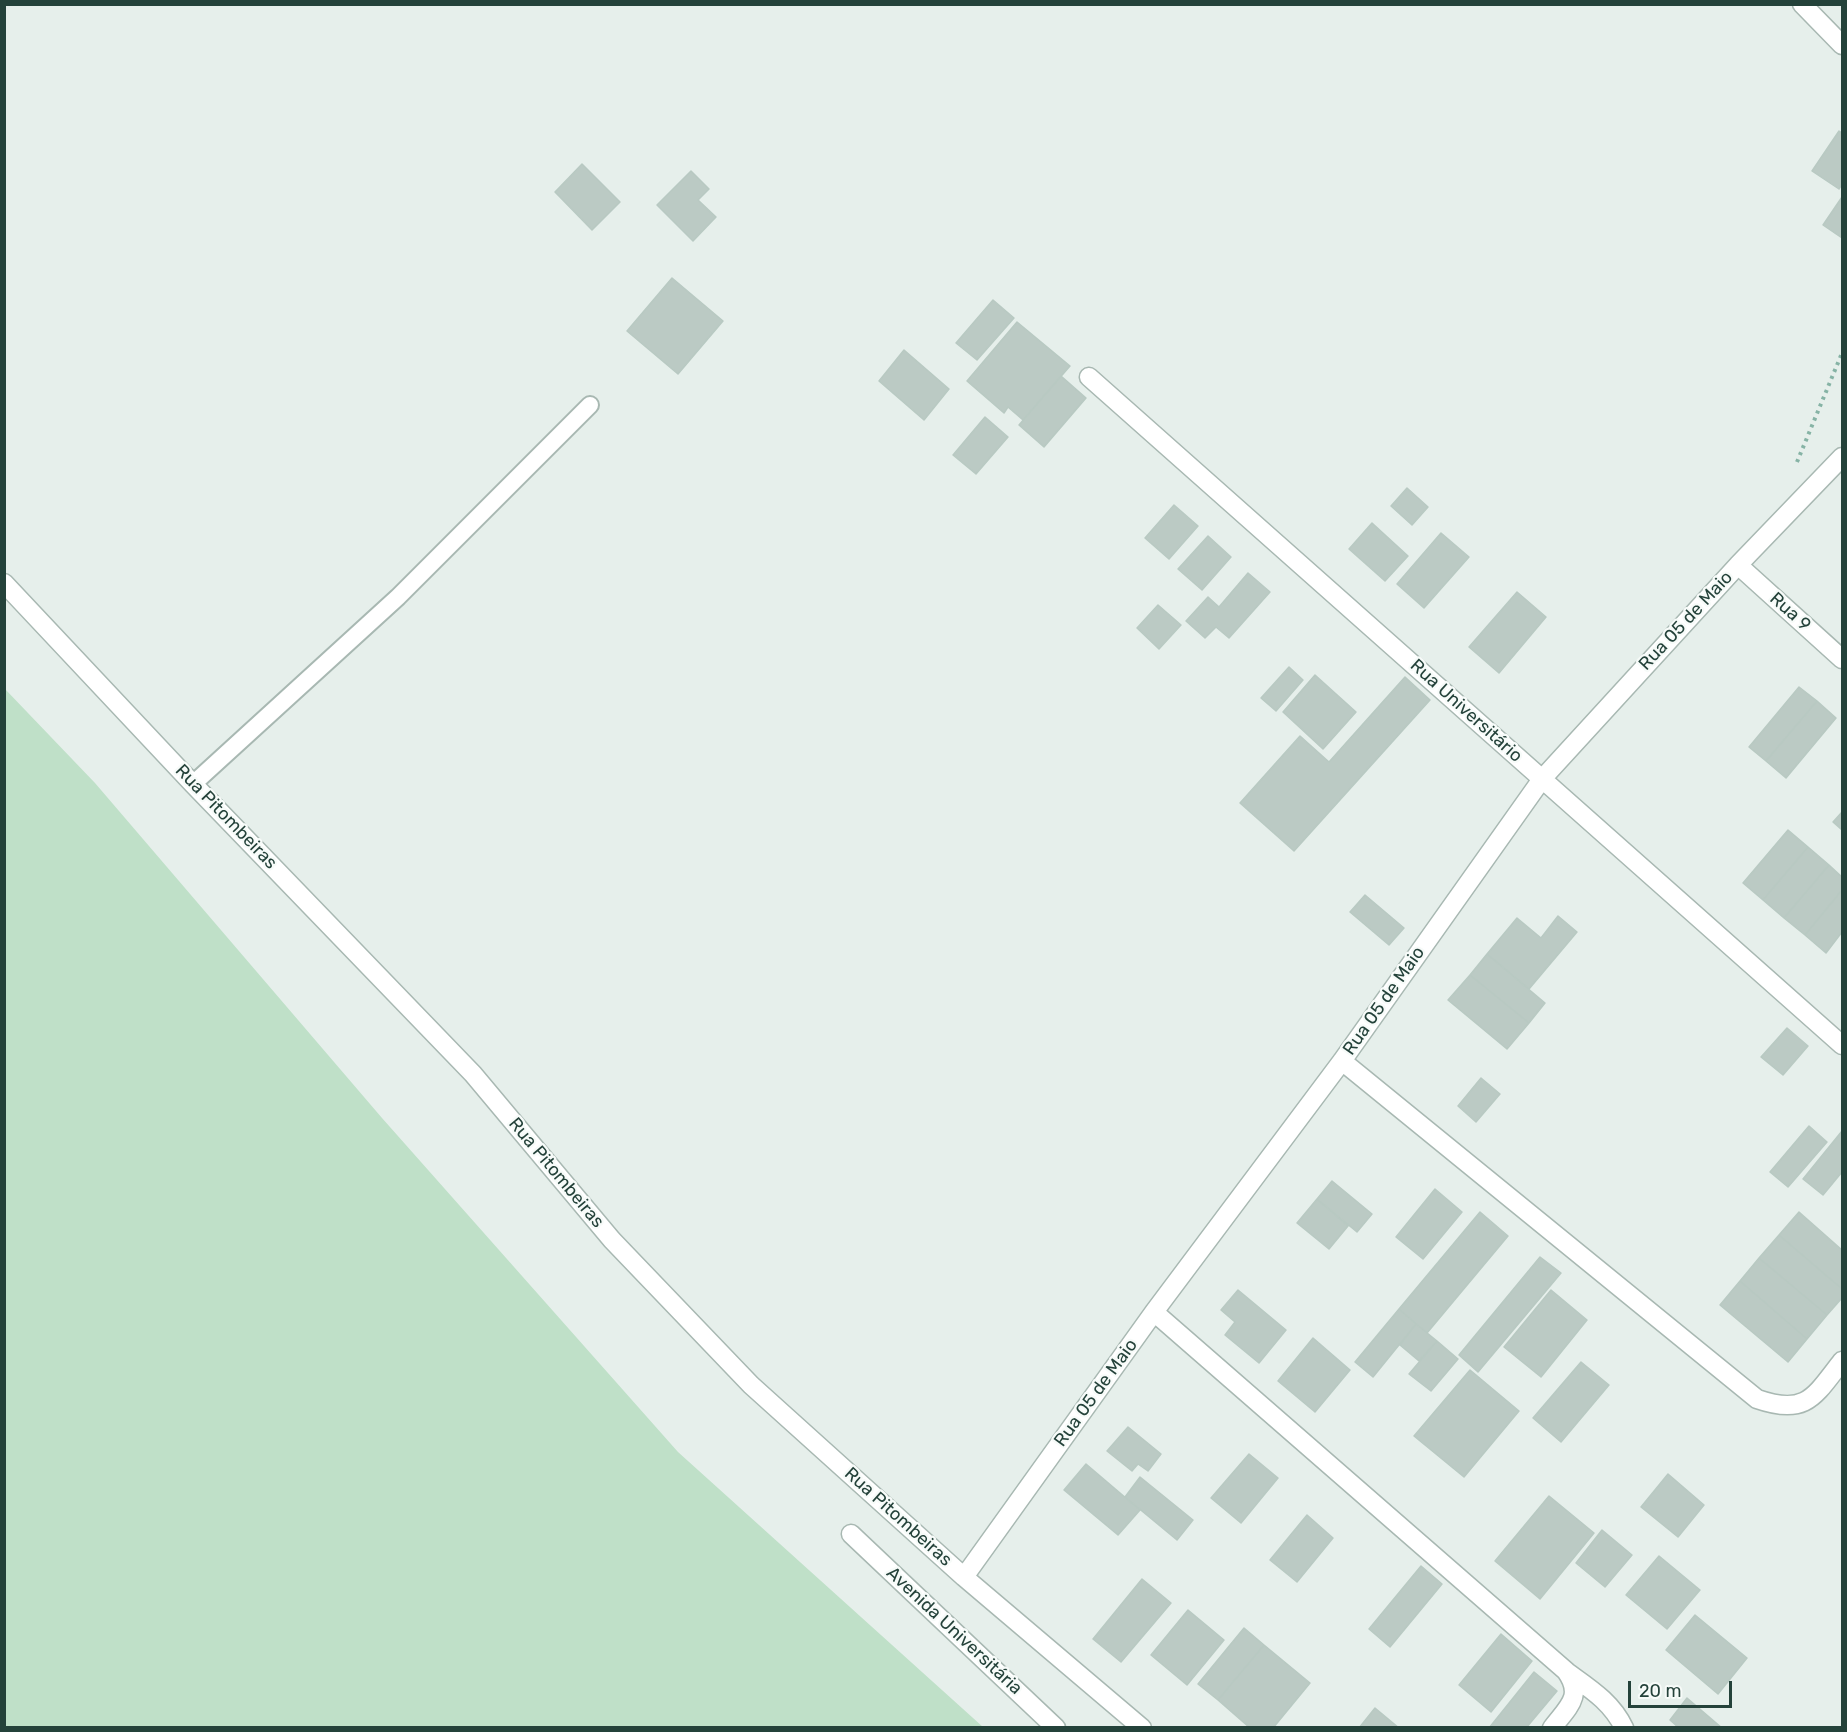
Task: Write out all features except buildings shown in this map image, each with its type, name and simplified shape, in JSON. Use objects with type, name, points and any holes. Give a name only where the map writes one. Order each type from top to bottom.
[{"type":"street","points":[[1802,4],[1842,45]]},
{"type":"street","name":"Rua Universitário","points":[[1089,377],[1842,1045]]},
{"type":"street","name":"Rua 05 de Maio","points":[[964,1577],[1154,1312],[1342,1060],[1542,778],[1738,565],[1842,457]]},
{"type":"street","name":"Rua 9","points":[[1738,565],[1842,658]]},
{"type":"street","name":"Rua Pitombeiras","points":[[4,583],[473,1074],[612,1240],[735,1368],[964,1577],[1142,1728]]},
{"type":"street","points":[[1342,1060],[1757,1399],[1776,1406],[1802,1403],[1817,1394],[1842,1361]]},
{"type":"street","points":[[1154,1312],[1566,1671],[1605,1701],[1618,1716],[1624,1728]]},
{"type":"street","name":"Avenida Universitária","points":[[851,1534],[1056,1728]]},
{"type":"street","points":[[1552,1728],[1575,1694],[1571,1678],[1566,1671]]},
{"type":"lane","points":[[194,784],[398,597],[590,405]]},
{"type":"path","points":[[1795,468],[1842,353]]},
{"type":"green space","points":[[5,689],[95,783],[382,1118],[678,1452],[983,1727],[5,1727]]}]
